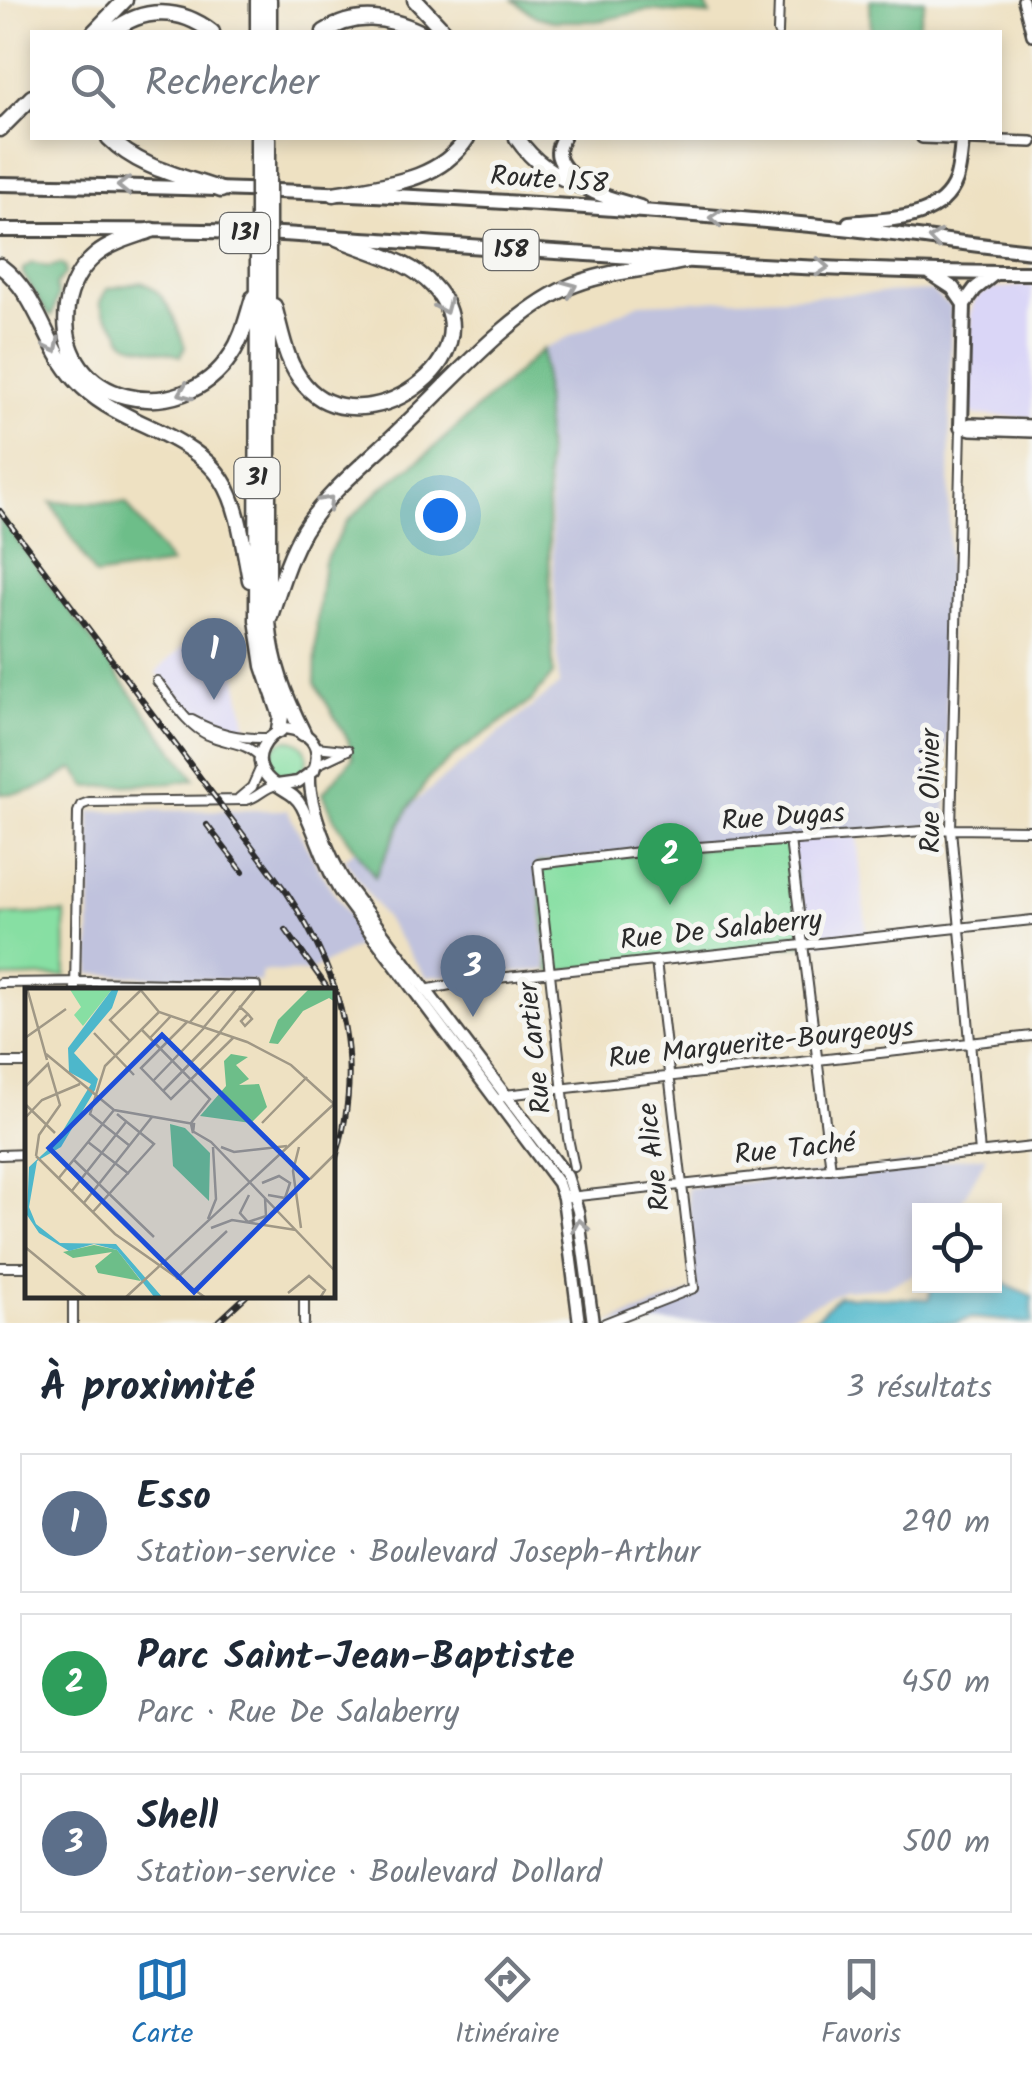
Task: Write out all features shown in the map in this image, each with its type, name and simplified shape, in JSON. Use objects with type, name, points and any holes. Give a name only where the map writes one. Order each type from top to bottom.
[{"type":"highway","points":[[96,30],[125,0]]},
{"type":"highway","points":[[258,0],[258,30]]},
{"type":"highway","points":[[269,0],[269,30]]},
{"type":"highway","points":[[415,0],[442,30]]},
{"type":"highway","points":[[115,30],[135,18],[166,12],[190,18],[209,30]]},
{"type":"highway","points":[[328,30],[344,21],[364,18],[415,30]]},
{"type":"highway","points":[[0,130],[30,99]]},
{"type":"highway","points":[[111,140],[148,165],[221,190]]},
{"type":"highway","name":"31","points":[[258,140],[263,177]]},
{"type":"highway","name":"31","points":[[268,140],[263,177],[262,621],[266,672],[281,716],[274,734]]},
{"type":"highway","points":[[334,194],[424,174],[451,157],[465,140]]},
{"type":"highway","points":[[518,140],[546,170],[600,195],[662,214]]},
{"type":"highway","points":[[562,140],[558,159],[581,186]]},
{"type":"highway","points":[[822,226],[900,218],[934,206],[956,181],[962,140]]},
{"type":"highway","name":"Route 158","points":[[0,184],[334,194],[662,214],[822,226],[1032,252]]},
{"type":"highway","name":"131","points":[[0,230],[152,230],[337,238]]},
{"type":"highway","points":[[152,230],[116,243],[95,256],[76,279],[69,297],[67,324],[76,356],[94,379],[115,393],[143,400],[166,399],[186,394],[210,379],[236,346],[263,285]]},
{"type":"highway","points":[[263,285],[292,366],[307,388],[322,400],[344,407],[369,406],[392,400],[418,385],[439,365],[450,342],[451,323],[442,299],[430,283],[408,267],[337,238]]},
{"type":"highway","name":"158","points":[[337,238],[684,261],[1032,273]]},
{"type":"highway","points":[[262,621],[314,516],[516,321],[545,299],[575,284],[684,261]]},
{"type":"highway","points":[[0,266],[27,294],[60,361],[84,389],[103,404],[190,448],[220,475],[240,521],[262,621]]},
{"type":"highway","points":[[928,272],[953,288],[964,304]]},
{"type":"highway","points":[[961,427],[964,304],[975,288],[995,273]]},
{"type":"highway","name":"31","points":[[262,621],[281,687],[304,732]]},
{"type":"main road","points":[[421,992],[337,868],[310,795],[316,746],[304,732],[287,728],[274,734],[262,748],[261,762],[267,778],[300,802],[336,885],[501,1098],[567,1176],[579,1323]]},
{"type":"main road","points":[[277,785],[298,782],[313,769]]},
{"type":"main road","points":[[569,1197],[593,1323]]},
{"type":"street","points":[[778,30],[779,0]]},
{"type":"street","points":[[1023,0],[1032,36]]},
{"type":"street","points":[[985,140],[1032,142]]},
{"type":"street","points":[[961,427],[1032,428]]},
{"type":"street","name":"Rue Olivier","points":[[961,427],[951,829],[980,1153]]},
{"type":"street","points":[[157,680],[204,733],[245,745],[261,762],[250,789],[234,800]]},
{"type":"street","points":[[184,714],[222,734],[250,739],[274,734]]},
{"type":"street","points":[[313,769],[348,750],[316,746]]},
{"type":"street","points":[[76,986],[81,805],[250,800],[277,785]]},
{"type":"street","name":"Rue Dugas","points":[[538,864],[790,840],[951,829],[1032,830]]},
{"type":"street","points":[[790,840],[831,1169]]},
{"type":"street","name":"Rue Cartier","points":[[538,864],[574,1167]]},
{"type":"street","name":"Rue De Salaberry","points":[[421,992],[451,984],[550,972],[1032,920]]},
{"type":"street","name":"Rue Alice","points":[[606,1323],[694,1288],[656,961]]},
{"type":"street","points":[[0,983],[256,988]]},
{"type":"street","name":"Rue Marguerite-Bourgeoys","points":[[501,1098],[1032,1036]]},
{"type":"street","name":"Rue Taché","points":[[569,1197],[1032,1147]]},
{"type":"street","points":[[73,1323],[74,1298]]},
{"type":"shaded area","points":[[1032,285],[1032,418],[976,415],[969,410],[967,399],[974,302],[993,289]]},
{"type":"shaded area","points":[[931,291],[951,307],[946,824],[536,862],[547,970],[426,977],[344,859],[559,685],[543,349],[640,303]]},
{"type":"shaded area","points":[[227,630],[248,733],[221,730],[198,720],[156,672],[191,639]]},
{"type":"shaded area","points":[[287,810],[321,873],[366,942],[308,972],[262,971],[260,982],[90,974],[90,811]]},
{"type":"shaded area","points":[[857,835],[867,938],[803,945],[790,840]]},
{"type":"shaded area","points":[[987,1156],[961,1203],[912,1203],[912,1276],[884,1287],[843,1290],[775,1323],[609,1323],[696,1290],[687,1188]]},
{"type":"green space","points":[[513,0],[704,0],[710,15],[648,10],[599,21],[553,21],[535,16]]},
{"type":"green space","points":[[870,0],[925,0],[918,30],[871,30]]},
{"type":"green space","points":[[32,263],[65,267],[65,274],[56,285],[58,296],[52,316],[23,274],[23,269]]},
{"type":"green space","points":[[141,282],[158,293],[169,309],[185,347],[181,356],[126,342],[103,311],[100,302],[107,289]]},
{"type":"green space","points":[[543,349],[553,674],[531,701],[430,777],[408,809],[375,877],[335,820],[323,793],[353,758],[348,740],[315,683],[324,562],[347,522]]},
{"type":"green space","points":[[51,502],[126,503],[171,564],[95,576]]},
{"type":"green space","points":[[0,517],[195,779],[87,787],[74,768],[39,788],[0,794]]},
{"type":"green space","points":[[289,740],[301,746],[307,758],[301,770],[289,776],[277,770],[271,758],[277,746]]},
{"type":"green space","points":[[790,840],[803,945],[550,972],[538,864]]},
{"type":"green space","points":[[65,913],[66,976],[0,978],[0,915]]},
{"type":"water","points":[[1002,1282],[1032,1296],[1032,1323],[972,1318],[954,1323],[801,1323],[816,1318],[838,1296],[929,1299],[930,1293],[1002,1293]]},
{"type":"railway","points":[[0,511],[287,893],[307,926],[334,988]]},
{"type":"railway","points":[[207,825],[243,872]]},
{"type":"railway","points":[[286,930],[326,986]]},
{"type":"railway","points":[[335,989],[348,1061],[348,1096],[335,1159]]},
{"type":"railway","points":[[217,1323],[244,1298]]},
{"type":"place","name":"Esso","points":[[214,700]]},
{"type":"place","name":"Parc Saint-Jean-Baptiste","points":[[670,905]]},
{"type":"place","name":"Shell","points":[[473,1017]]}]
